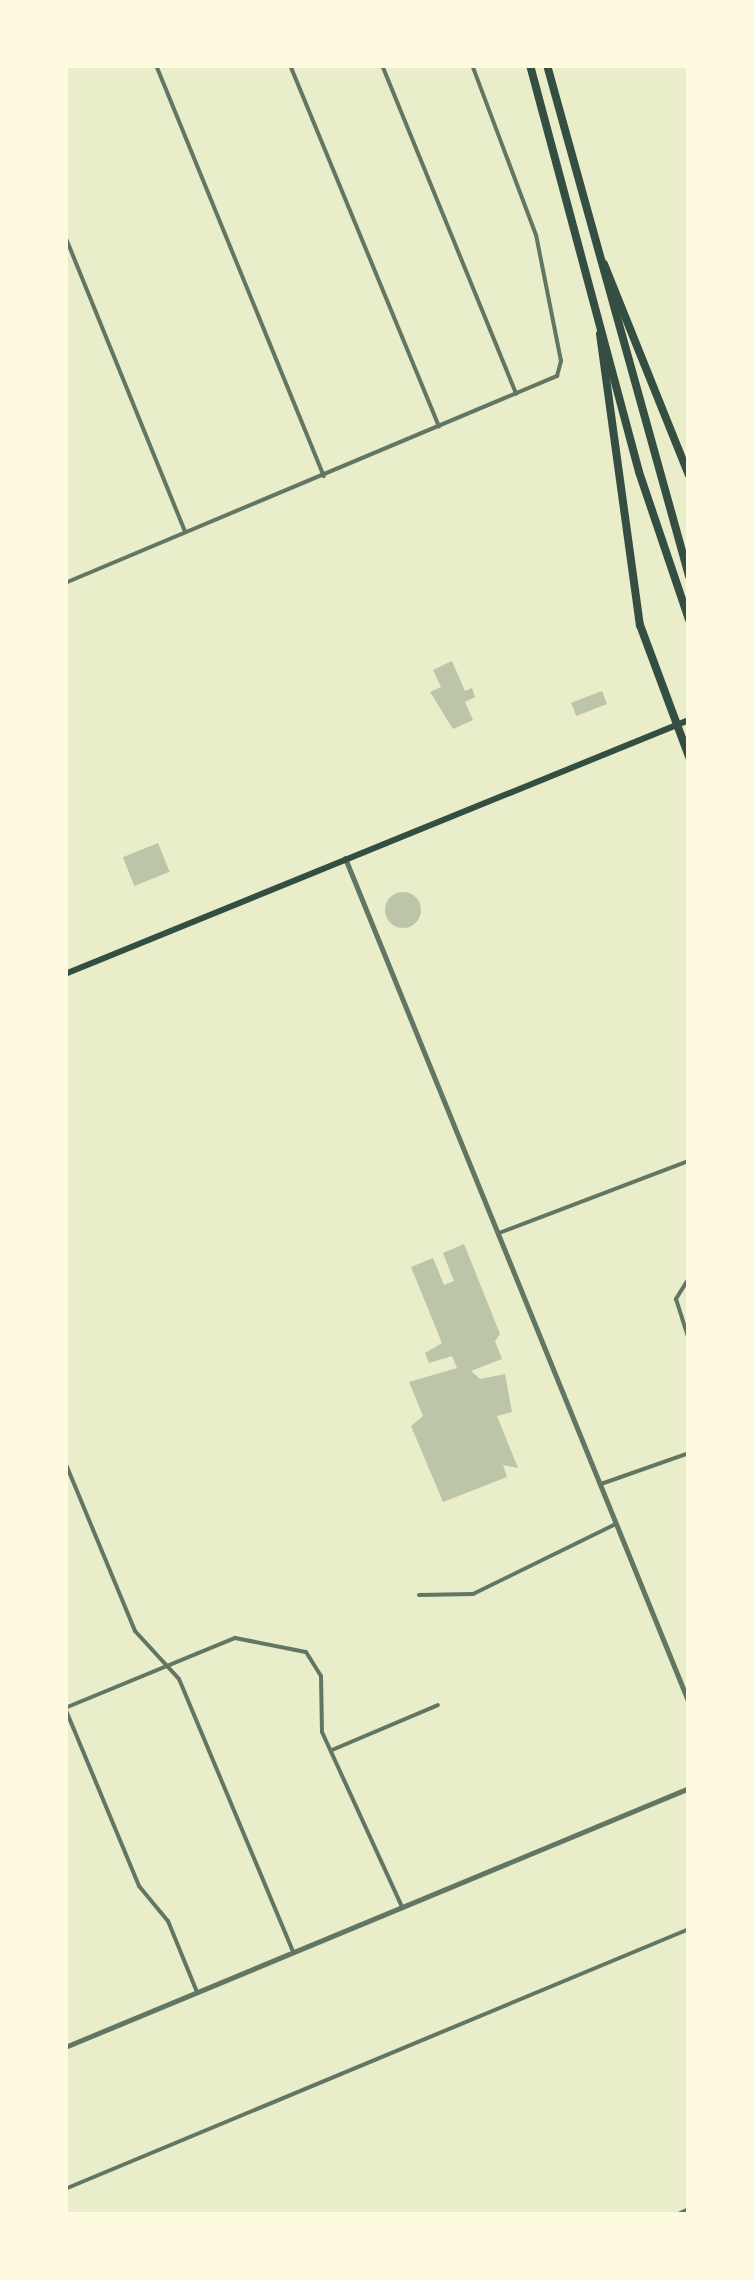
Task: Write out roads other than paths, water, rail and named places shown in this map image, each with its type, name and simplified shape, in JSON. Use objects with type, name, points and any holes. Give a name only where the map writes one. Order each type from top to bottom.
[{"type":"highway","points":[[530,65],[647,500],[689,620]]},
{"type":"highway","points":[[547,65],[689,576]]},
{"type":"highway","points":[[597,251],[689,475]]},
{"type":"highway","points":[[600,324],[640,625],[689,757]]},
{"type":"main road","points":[[65,974],[689,720]]},
{"type":"street","points":[[156,65],[324,476]]},
{"type":"street","points":[[290,65],[440,428]]},
{"type":"street","points":[[382,65],[517,396]]},
{"type":"street","points":[[65,583],[557,376],[561,361],[536,234],[472,65]]},
{"type":"street","points":[[65,236],[186,534]]},
{"type":"street","points":[[345,858],[689,1704]]},
{"type":"street","points":[[499,1234],[689,1160]]},
{"type":"street","points":[[689,1278],[677,1290],[689,1340]]},
{"type":"street","points":[[601,1484],[689,1453]]},
{"type":"street","points":[[65,1462],[131,1624],[186,1694],[294,1952]]},
{"type":"street","points":[[418,1594],[473,1594],[616,1524]]},
{"type":"street","points":[[197,1992],[168,1921],[139,1886],[65,1708],[235,1638],[313,1656],[321,1676],[318,1714],[330,1751],[402,1908]]},
{"type":"street","points":[[330,1751],[438,1705]]},
{"type":"street","points":[[65,2046],[689,1788]]},
{"type":"street","points":[[65,2189],[689,1929]]},
{"type":"street","points":[[676,2215],[689,2210]]}]
